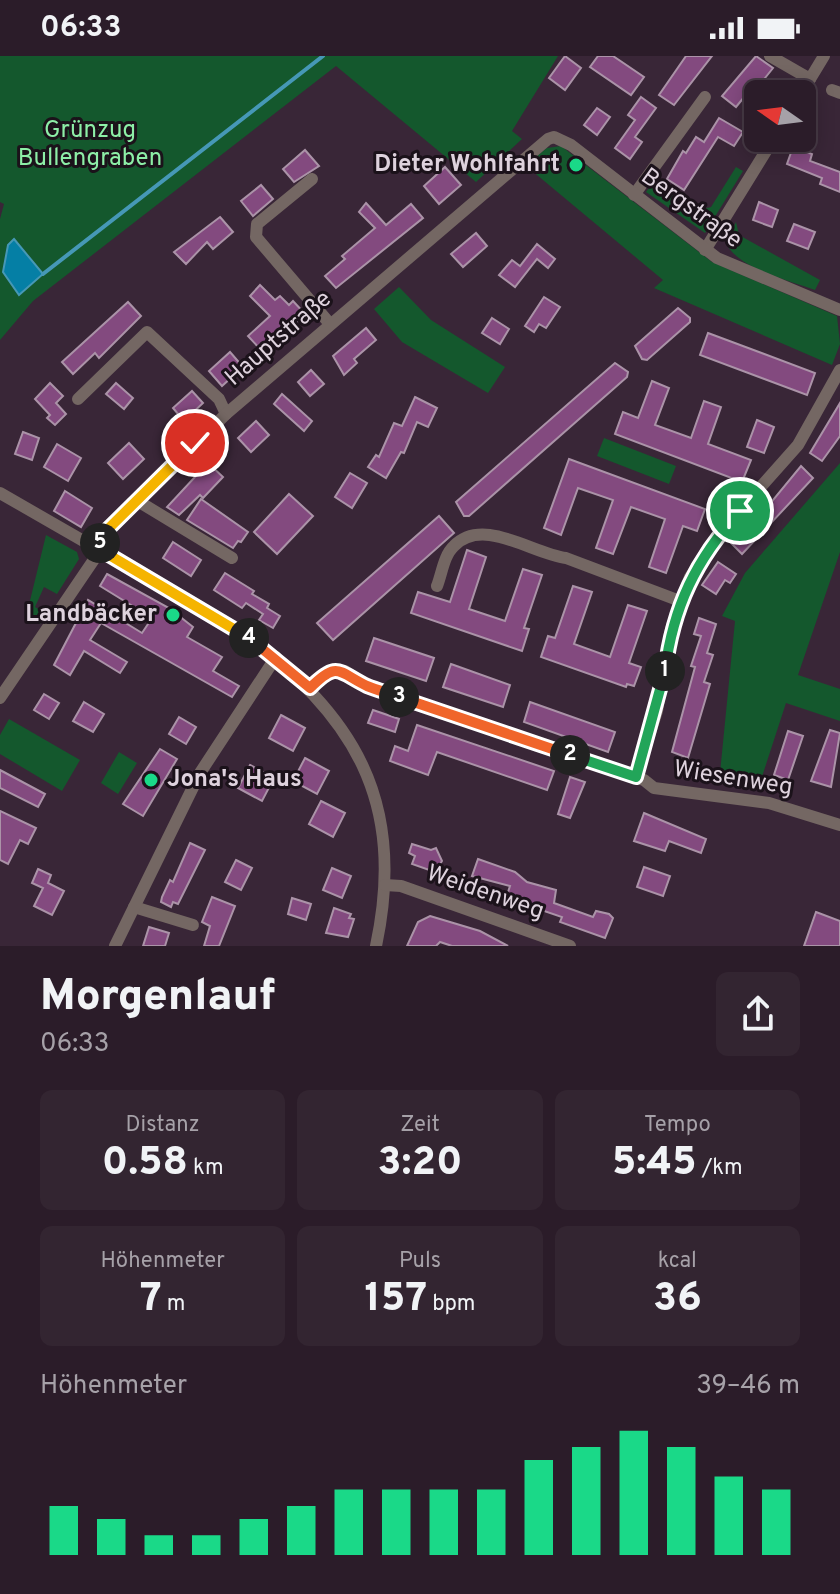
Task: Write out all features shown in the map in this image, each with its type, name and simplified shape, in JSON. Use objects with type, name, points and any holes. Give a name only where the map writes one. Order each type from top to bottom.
[{"type":"street","points":[[770,56],[810,79],[824,56]]},
{"type":"street","points":[[634,195],[705,97]]},
{"type":"street","name":"Hauptstraße","points":[[0,698],[99,549],[104,533],[136,500],[226,414],[539,145],[554,137],[571,145]]},
{"type":"street","name":"Bergstraße","points":[[571,145],[705,250],[737,269],[840,310]]},
{"type":"street","points":[[705,250],[765,152]]},
{"type":"street","points":[[312,179],[257,224],[256,237],[330,324]]},
{"type":"street","points":[[78,399],[147,332],[219,399],[226,414]]},
{"type":"street","points":[[636,777],[657,711],[669,638],[680,601],[705,552],[798,445],[840,370]]},
{"type":"street","points":[[0,493],[177,592],[276,657],[310,688],[344,730],[367,778],[381,828],[385,885],[376,946]]},
{"type":"street","points":[[136,500],[232,558]]},
{"type":"street","points":[[437,586],[455,545],[466,538],[500,536],[680,601]]},
{"type":"street","points":[[115,946],[200,773],[276,657]]},
{"type":"street","name":"Wiesenweg","points":[[310,688],[331,671],[345,671],[365,685],[669,791],[769,803],[840,825]]},
{"type":"street","name":"Weidenweg","points":[[385,885],[401,886],[570,946]]},
{"type":"street","points":[[134,907],[193,925]]},
{"type":"green space","name":"Grünzug Bullengraben","points":[[0,56],[558,56],[512,131],[522,139],[476,182],[336,66],[33,301],[0,340],[0,219],[4,204],[0,202]]},
{"type":"green space","points":[[561,146],[712,262],[837,316],[840,344],[832,365],[654,288],[663,280],[525,165],[547,148]]},
{"type":"green space","points":[[736,167],[743,171],[705,233],[646,192],[654,181],[699,210],[711,207]]},
{"type":"green space","points":[[736,222],[739,235],[820,280],[815,290],[765,272],[740,259],[726,242]]},
{"type":"green space","points":[[399,287],[431,320],[505,367],[488,393],[402,342],[374,309]]},
{"type":"green space","points":[[604,438],[676,466],[669,484],[597,456]]},
{"type":"green space","points":[[840,463],[840,552],[798,675],[840,689],[840,721],[786,703],[758,789],[719,783],[735,621],[722,616],[745,573]]},
{"type":"green space","points":[[46,535],[77,552],[79,559],[57,594],[44,587],[35,607],[47,613],[40,624],[26,617]]},
{"type":"green space","points":[[9,719],[80,760],[62,791],[0,754],[0,735]]},
{"type":"green space","points":[[119,752],[137,763],[118,794],[101,783]]},
{"type":"water","points":[[14,239],[43,274],[19,295],[3,272],[8,245]]},
{"type":"building","points":[[565,56],[581,68],[565,90],[549,78]]},
{"type":"building","points":[[598,56],[613,56],[644,77],[631,95],[590,67]]},
{"type":"building","points":[[686,56],[712,56],[674,105],[659,95]]},
{"type":"building","points":[[756,56],[773,68],[763,80],[744,80],[744,97],[736,107],[722,96]]},
{"type":"building","points":[[641,97],[656,108],[635,137],[642,142],[630,159],[615,148],[635,120],[628,115]]},
{"type":"building","points":[[597,108],[610,117],[597,135],[584,125]]},
{"type":"building","points":[[719,118],[743,132],[734,146],[718,137],[684,190],[667,179],[683,151],[686,153],[696,137],[704,142]]},
{"type":"building","points":[[305,150],[319,166],[294,182],[283,169]]},
{"type":"building","points":[[791,152],[812,154],[810,161],[840,172],[840,192],[820,184],[822,178],[787,164]]},
{"type":"building","points":[[445,167],[461,185],[439,204],[424,186]]},
{"type":"building","points":[[261,185],[273,199],[253,216],[241,201]]},
{"type":"building","points":[[759,202],[778,210],[772,227],[753,220]]},
{"type":"building","points":[[366,203],[386,225],[411,204],[423,218],[336,288],[325,276],[345,259],[342,256],[375,228],[359,212]]},
{"type":"building","points":[[220,217],[233,232],[213,249],[207,242],[186,264],[174,252]]},
{"type":"building","points":[[794,224],[815,232],[808,249],[787,241]]},
{"type":"building","points":[[476,233],[487,246],[463,267],[451,254]]},
{"type":"building","points":[[537,244],[555,259],[548,268],[537,259],[515,287],[499,275],[512,260],[520,266]]},
{"type":"building","points":[[260,285],[275,300],[280,296],[289,305],[293,301],[306,315],[261,350],[248,336],[270,316],[250,296]]},
{"type":"building","points":[[544,297],[560,307],[546,328],[539,324],[534,332],[525,326]]},
{"type":"building","points":[[128,302],[141,316],[99,358],[95,353],[73,374],[62,362]]},
{"type":"building","points":[[678,308],[690,318],[690,322],[647,360],[642,359],[635,346]]},
{"type":"building","points":[[492,318],[509,329],[500,344],[482,333]]},
{"type":"building","points":[[366,328],[376,340],[354,359],[357,363],[344,375],[333,356]]},
{"type":"building","points":[[708,333],[815,373],[807,395],[700,355]]},
{"type":"building","points":[[230,352],[243,367],[222,386],[209,371]]},
{"type":"building","points":[[615,363],[628,372],[627,377],[469,516],[464,516],[456,502]]},
{"type":"building","points":[[311,370],[324,384],[310,396],[298,382]]},
{"type":"building","points":[[652,381],[669,388],[655,425],[691,438],[704,401],[721,407],[708,444],[751,460],[742,482],[615,434],[623,412],[638,418]]},
{"type":"building","points":[[50,383],[63,396],[56,403],[66,414],[55,425],[35,399]]},
{"type":"building","points":[[116,383],[133,398],[124,409],[106,394]]},
{"type":"building","points":[[192,391],[203,403],[184,421],[173,408]]},
{"type":"building","points":[[282,394],[312,421],[304,431],[274,404]]},
{"type":"building","points":[[415,397],[437,408],[428,427],[417,422],[404,453],[401,452],[386,478],[368,467],[376,455],[379,457],[394,423],[402,426]]},
{"type":"building","points":[[840,403],[840,436],[822,461],[810,453]]},
{"type":"building","points":[[757,420],[774,427],[764,453],[747,447]]},
{"type":"building","points":[[256,421],[269,435],[251,452],[238,438]]},
{"type":"building","points":[[23,432],[39,438],[32,460],[15,454]]},
{"type":"building","points":[[129,443],[144,459],[123,479],[108,463]]},
{"type":"building","points":[[57,444],[81,458],[68,481],[44,467]]},
{"type":"building","points":[[569,459],[705,509],[697,531],[683,526],[666,573],[649,567],[665,519],[631,507],[613,554],[596,548],[613,500],[578,488],[561,535],[544,528]]},
{"type":"building","points":[[208,463],[223,477],[203,498],[200,495],[179,515],[167,507]]},
{"type":"building","points":[[801,466],[813,478],[742,554],[730,542],[762,509],[764,511]]},
{"type":"building","points":[[350,473],[367,483],[352,508],[335,497]]},
{"type":"building","points":[[65,491],[92,508],[81,527],[54,511]]},
{"type":"building","points":[[289,494],[313,516],[277,554],[254,532]]},
{"type":"building","points":[[201,499],[248,532],[241,542],[238,541],[233,548],[187,520]]},
{"type":"building","points":[[439,516],[454,533],[333,640],[317,623]]},
{"type":"building","points":[[173,542],[201,560],[191,576],[163,558]]},
{"type":"building","points":[[467,550],[486,557],[469,609],[505,621],[523,569],[542,575],[524,628],[529,629],[522,651],[411,613],[418,592],[450,602]]},
{"type":"building","points":[[718,562],[736,574],[730,583],[725,580],[716,594],[702,585]]},
{"type":"building","points":[[225,573],[254,591],[252,594],[269,604],[267,608],[280,616],[273,628],[259,620],[263,614],[246,603],[242,608],[214,590]]},
{"type":"building","points":[[107,574],[169,608],[193,627],[187,637],[222,657],[213,671],[239,686],[232,697],[101,623],[90,640],[127,662],[120,673],[84,651],[70,675],[54,665],[88,600],[142,633],[152,618],[100,586]]},
{"type":"building","points":[[573,586],[592,592],[574,644],[610,657],[628,605],[647,611],[629,663],[641,667],[634,686],[627,684],[626,687],[541,657],[548,636],[555,638]]},
{"type":"building","points":[[699,618],[716,624],[707,653],[713,655],[704,682],[710,684],[688,758],[672,752],[695,667],[691,666],[701,636],[694,634]]},
{"type":"building","points":[[374,638],[434,658],[426,681],[366,661]]},
{"type":"building","points":[[451,664],[510,685],[503,707],[443,687]]},
{"type":"building","points":[[44,694],[59,703],[49,719],[34,710]]},
{"type":"building","points":[[84,702],[104,714],[93,732],[73,721]]},
{"type":"building","points":[[530,702],[615,732],[608,752],[524,722]]},
{"type":"building","points":[[373,710],[399,719],[395,732],[368,723]]},
{"type":"building","points":[[281,715],[305,728],[293,751],[269,738]]},
{"type":"building","points":[[179,717],[196,727],[186,744],[169,734]]},
{"type":"building","points":[[417,725],[554,771],[547,790],[437,752],[428,775],[390,761],[395,746],[408,751]]},
{"type":"building","points":[[830,730],[840,733],[831,787],[811,781]]},
{"type":"building","points":[[788,731],[803,736],[788,780],[774,775]]},
{"type":"building","name":"Jona's Haus","points":[[160,749],[177,759],[143,816],[123,804]]},
{"type":"building","points":[[305,758],[329,771],[317,794],[293,781]]},
{"type":"building","points":[[250,765],[274,778],[262,801],[238,788]]},
{"type":"building","points":[[0,770],[45,794],[38,807],[0,788]]},
{"type":"building","points":[[570,777],[585,782],[570,818],[558,814]]},
{"type":"building","points":[[321,801],[345,813],[333,837],[309,824]]},
{"type":"building","points":[[0,811],[36,828],[28,844],[20,840],[8,864],[0,860]]},
{"type":"building","points":[[644,813],[706,839],[701,853],[669,841],[665,851],[634,841]]},
{"type":"building","points":[[190,843],[205,850],[178,904],[173,902],[171,907],[161,902],[162,897],[170,880],[173,882]]},
{"type":"building","points":[[412,844],[431,850],[436,848],[442,861],[435,872],[412,864],[415,856],[409,853]]},
{"type":"building","points":[[478,859],[515,872],[527,882],[556,890],[554,903],[593,917],[596,911],[609,914],[613,918],[605,938],[560,922],[562,917],[506,898],[510,886],[472,876]]},
{"type":"building","points":[[236,860],[252,868],[241,890],[225,882]]},
{"type":"building","points":[[644,867],[670,876],[663,896],[637,887]]},
{"type":"building","points":[[332,868],[351,876],[342,898],[323,890]]},
{"type":"building","points":[[38,869],[51,875],[48,883],[64,891],[52,915],[34,906],[43,888],[32,883]]},
{"type":"building","points":[[212,897],[235,906],[219,946],[204,946],[210,926],[202,922]]},
{"type":"building","points":[[292,898],[311,904],[306,920],[288,914]]},
{"type":"building","points":[[334,908],[351,914],[349,918],[354,919],[348,937],[326,933]]},
{"type":"building","points":[[816,912],[840,921],[840,946],[804,946]]},
{"type":"building","points":[[430,916],[480,931],[508,946],[452,946],[440,942],[436,946],[407,946],[418,922]]},
{"type":"building","points":[[149,927],[169,933],[165,946],[143,946]]},
{"type":"waterway","points":[[43,274],[323,56]]},
{"type":"place","name":"Dieter Wohlfahrt","points":[[576,165]]},
{"type":"place","name":"Landbäcker","points":[[173,615]]},
{"type":"place","name":"Jona's Haus","points":[[151,780]]},
{"type":"route","points":[[195,443],[104,533],[99,549],[240,631],[276,657],[310,688],[331,671],[345,671],[365,685],[636,777],[657,711],[669,638],[680,601],[705,552],[740,511]]}]
